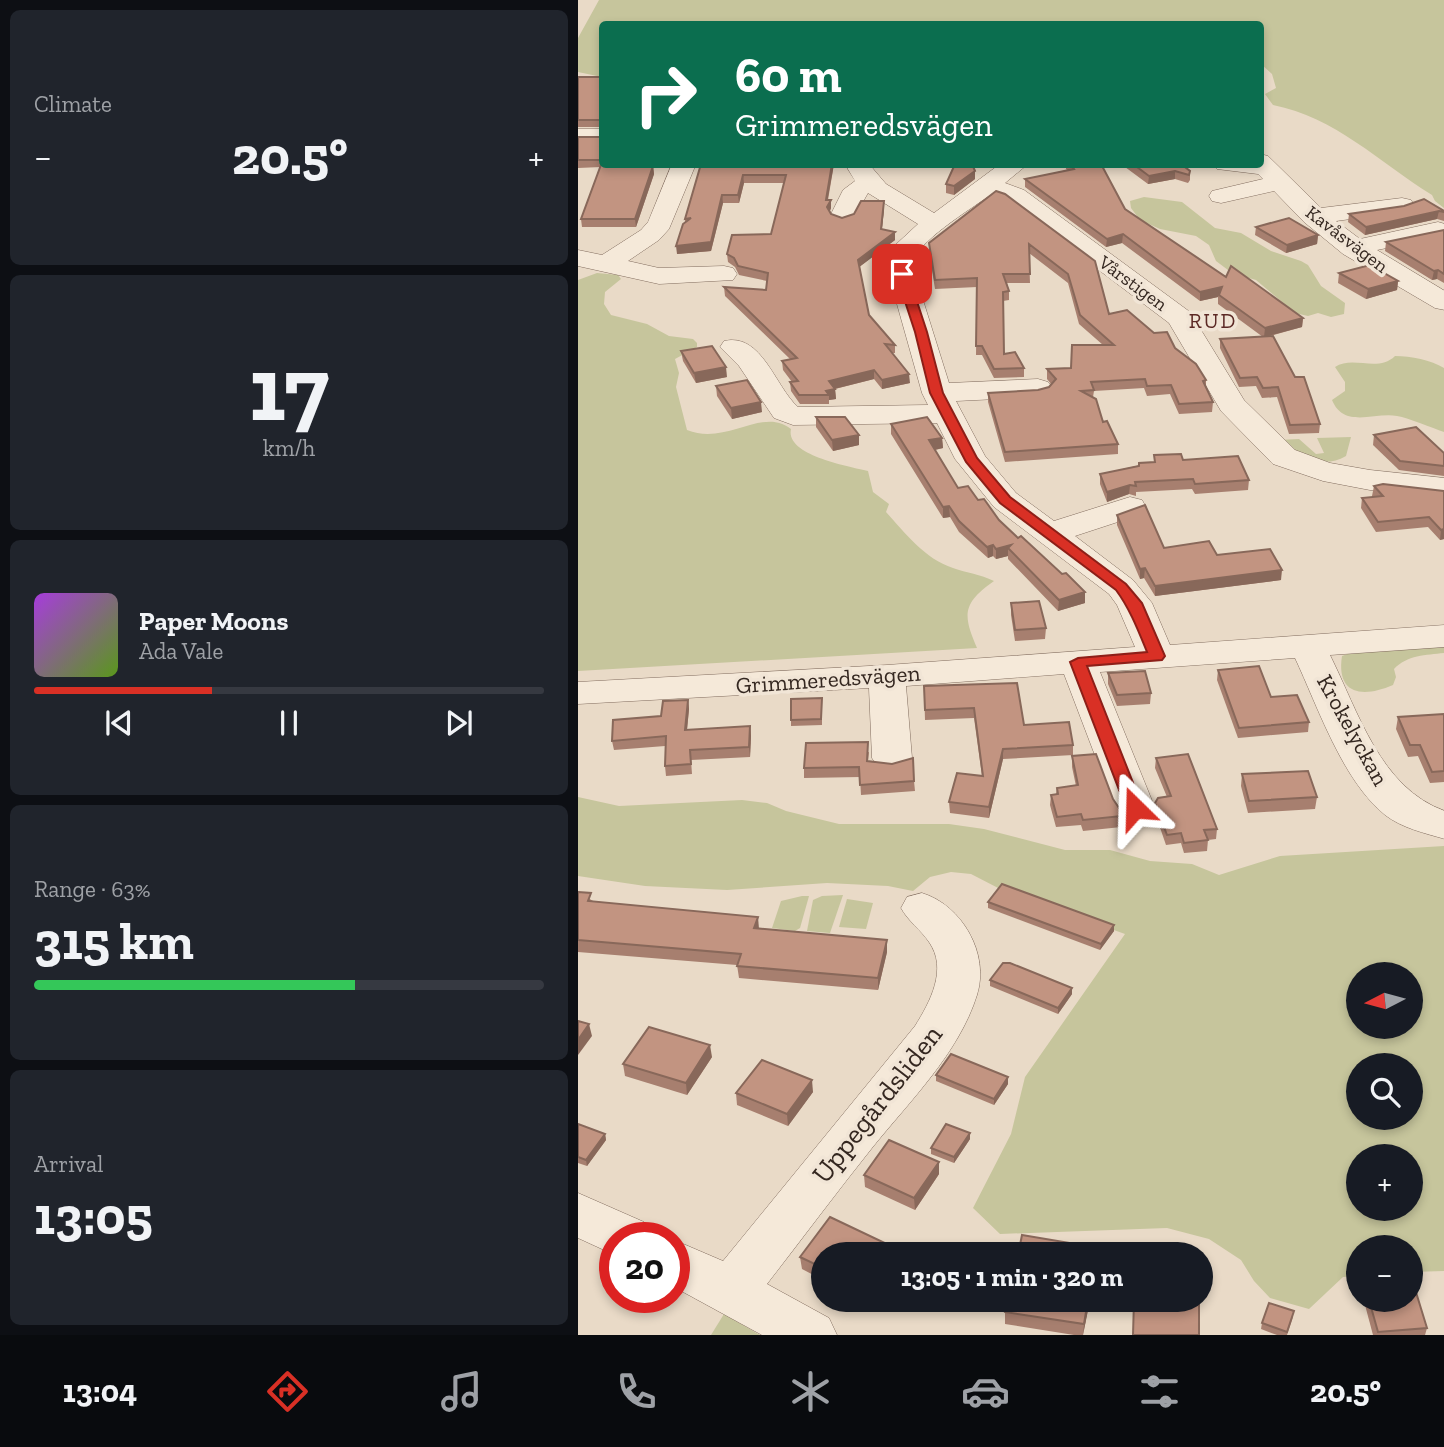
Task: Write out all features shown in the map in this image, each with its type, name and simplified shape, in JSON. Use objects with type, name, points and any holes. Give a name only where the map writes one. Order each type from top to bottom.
[{"type":"street","points":[[578,136],[599,136]]},
{"type":"street","points":[[605,265],[650,236],[660,223],[682,168]]},
{"type":"street","points":[[1011,168],[904,250],[899,265],[941,403],[970,457],[1005,500],[1121,587],[1134,603],[1157,656]]},
{"type":"street","points":[[1250,168],[1268,171]]},
{"type":"street","points":[[1221,196],[1268,171]]},
{"type":"street","name":"Kavåsvägen","points":[[1268,171],[1310,215],[1352,248],[1444,302]]},
{"type":"street","points":[[843,216],[863,174],[922,218],[936,223]]},
{"type":"street","name":"Vårstigen","points":[[989,186],[1015,195],[1180,318],[1232,405],[1284,457],[1304,466],[1347,475],[1444,488]]},
{"type":"street","points":[[1310,215],[1394,203]]},
{"type":"street","points":[[1352,248],[1438,230]]},
{"type":"street","points":[[578,258],[659,276],[724,274]]},
{"type":"street","points":[[734,347],[749,360],[789,414],[941,403],[1038,388]]},
{"type":"street","points":[[1048,534],[1130,507]]},
{"type":"street","name":"Grimmeredsvägen","points":[[578,694],[887,676],[1444,636]]},
{"type":"street","name":"Krokelyckan","points":[[1307,645],[1362,757],[1381,787],[1397,804],[1418,817],[1444,825]]},
{"type":"street","points":[[1078,662],[1135,808]]},
{"type":"street","points":[[887,676],[892,758]]},
{"type":"street","name":"Uppegårdsliden","points":[[731,1290],[929,1042],[957,994],[960,974],[958,956],[950,936],[922,908]]},
{"type":"street","points":[[578,1214],[599,1224]]},
{"type":"street","points":[[690,1270],[810,1335]]},
{"type":"green space","points":[[599,0],[1444,0],[1444,208],[1432,195],[1337,130],[1317,119],[1273,105],[1265,94],[1276,88],[1272,74],[1264,67],[1264,21],[599,21],[599,76],[578,72],[578,38]]},
{"type":"green space","points":[[1144,197],[1182,202],[1215,228],[1241,233],[1271,251],[1308,265],[1321,286],[1345,303],[1344,314],[1331,317],[1318,313],[1308,316],[1295,313],[1256,280],[1232,273],[1216,261],[1209,245],[1196,236],[1160,229],[1140,220],[1131,208],[1130,201]]},
{"type":"green space","points":[[597,273],[618,275],[621,279],[605,292],[604,304],[611,315],[647,324],[669,336],[693,339],[697,343],[697,347],[675,359],[679,373],[676,387],[687,430],[702,434],[716,433],[756,423],[780,423],[791,429],[792,438],[807,452],[868,471],[873,492],[889,504],[886,512],[908,537],[933,558],[958,570],[994,581],[976,596],[968,610],[969,626],[977,648],[578,671],[578,280]]},
{"type":"green space","points":[[1395,356],[1421,359],[1444,368],[1444,432],[1397,416],[1352,417],[1337,409],[1332,400],[1345,391],[1345,382],[1335,367],[1350,363],[1381,363]]},
{"type":"green space","points":[[1351,437],[1346,456],[1327,462],[1310,459],[1278,440],[1299,439],[1316,454],[1324,453],[1317,438]]},
{"type":"green space","points":[[1444,647],[1444,653],[1417,656],[1399,664],[1394,669],[1396,677],[1393,685],[1382,689],[1362,692],[1354,690],[1343,679],[1342,656],[1353,652]]},
{"type":"green space","points":[[578,797],[619,806],[742,800],[767,803],[786,811],[839,824],[949,824],[984,829],[1065,850],[1110,850],[1150,861],[1192,864],[1219,875],[1280,856],[1444,846],[1444,1271],[1423,1272],[1423,1235],[1346,1235],[1346,1277],[1309,1309],[1270,1298],[1254,1281],[1241,1260],[1209,1239],[1167,1228],[1000,1234],[973,1208],[1011,1134],[1025,1077],[1125,934],[1002,890],[971,874],[951,872],[930,877],[913,891],[888,886],[827,883],[727,890],[645,886],[578,876]]},
{"type":"green space","points":[[843,895],[830,933],[807,931],[813,900],[822,896]]},
{"type":"green space","points":[[809,896],[800,928],[795,931],[772,928],[781,901]]},
{"type":"green space","points":[[847,899],[873,903],[866,929],[839,927]]},
{"type":"green space","points":[[724,1314],[760,1335],[711,1335]]},
{"type":"building","points":[[578,77],[599,77],[599,120],[578,120]]},
{"type":"building","points":[[578,137],[599,137],[599,160],[578,160]]},
{"type":"building","points":[[600,168],[652,168],[635,219],[581,219]]},
{"type":"building","points":[[700,168],[831,168],[826,200],[831,200],[827,207],[831,214],[842,218],[854,214],[861,201],[884,201],[881,229],[895,232],[858,260],[869,315],[895,345],[885,344],[909,374],[882,380],[874,370],[829,381],[835,389],[826,391],[829,395],[799,395],[790,382],[798,381],[782,361],[797,358],[724,287],[766,290],[768,273],[738,266],[734,258],[727,254],[732,235],[771,234],[786,175],[743,175],[738,195],[722,195],[711,242],[676,246],[683,224],[691,218],[685,219]]},
{"type":"building","points":[[953,168],[974,168],[975,171],[954,186],[946,184]]},
{"type":"building","points":[[1103,168],[1125,209],[1226,277],[1231,266],[1303,318],[1265,328],[1219,295],[1222,287],[1200,292],[1123,234],[1107,239],[1025,179],[1074,169]]},
{"type":"building","points":[[1138,168],[1186,168],[1190,171],[1189,175],[1175,171],[1149,176]]},
{"type":"building","points":[[996,191],[1005,194],[1095,261],[1109,314],[1127,310],[1154,333],[1167,332],[1175,348],[1196,364],[1206,380],[1203,381],[1213,402],[1179,404],[1171,385],[1147,386],[1145,379],[1091,382],[1094,390],[1081,391],[1096,399],[1103,422],[1107,421],[1118,444],[1005,452],[988,393],[1049,387],[1056,379],[1047,369],[1071,368],[1072,345],[1114,345],[1080,315],[1068,274],[1029,244],[1030,274],[1003,274],[1009,291],[1003,292],[1004,354],[1015,352],[1024,368],[994,369],[982,346],[976,346],[977,278],[935,280],[929,243]]},
{"type":"building","points":[[1424,199],[1444,212],[1366,227],[1349,214],[1404,206]]},
{"type":"building","points":[[1289,218],[1318,235],[1287,245],[1256,227]]},
{"type":"building","points":[[1444,230],[1444,274],[1438,270],[1434,271],[1386,242]]},
{"type":"building","points":[[1370,265],[1398,281],[1368,289],[1339,273]]},
{"type":"building","points":[[1273,336],[1295,377],[1304,377],[1320,424],[1290,425],[1278,387],[1263,388],[1257,377],[1240,378],[1220,339]]},
{"type":"building","points":[[712,346],[726,367],[694,373],[681,351]]},
{"type":"building","points":[[747,380],[761,402],[731,408],[716,386]]},
{"type":"building","points":[[816,417],[845,417],[859,435],[832,440]]},
{"type":"building","points":[[927,417],[942,438],[929,440],[958,488],[968,486],[978,500],[984,499],[999,520],[1018,538],[1021,536],[1085,592],[1059,600],[1008,548],[1011,545],[996,549],[993,545],[987,547],[959,521],[949,506],[943,507],[891,424]]},
{"type":"building","points":[[1416,427],[1444,453],[1444,466],[1400,461],[1374,435]]},
{"type":"building","points":[[1181,454],[1183,460],[1238,456],[1249,480],[1195,484],[1193,479],[1135,482],[1136,486],[1130,485],[1107,492],[1100,474],[1139,466],[1139,463],[1155,462],[1154,455]]},
{"type":"building","points":[[1383,484],[1444,491],[1444,529],[1441,530],[1429,517],[1378,522],[1362,498],[1383,496],[1374,486]]},
{"type":"building","points":[[1145,505],[1164,548],[1209,541],[1217,555],[1270,549],[1282,570],[1155,586],[1145,568],[1140,569],[1117,515]]},
{"type":"building","points":[[1039,601],[1046,628],[1015,630],[1011,603]]},
{"type":"building","points":[[1259,666],[1271,697],[1297,695],[1309,722],[1239,728],[1218,670]]},
{"type":"building","points":[[1145,671],[1151,693],[1117,695],[1108,673]]},
{"type":"building","points":[[1017,683],[1024,725],[1069,722],[1073,745],[1003,749],[989,807],[949,802],[957,773],[983,776],[974,708],[925,710],[924,686]]},
{"type":"building","points":[[822,698],[821,719],[791,720],[791,699]]},
{"type":"building","points":[[688,700],[685,730],[750,726],[749,747],[690,750],[691,764],[665,766],[666,736],[612,741],[613,720],[661,716],[663,701]]},
{"type":"building","points":[[1444,714],[1444,771],[1432,772],[1420,745],[1410,745],[1398,717]]},
{"type":"building","points":[[868,742],[867,761],[892,764],[913,758],[914,781],[860,785],[859,767],[804,768],[806,743]]},
{"type":"building","points":[[1096,754],[1113,799],[1119,808],[1131,812],[1132,815],[1083,820],[1081,814],[1057,817],[1051,795],[1058,794],[1057,788],[1078,785],[1072,756]]},
{"type":"building","points":[[1188,754],[1217,829],[1204,830],[1208,840],[1184,843],[1181,833],[1167,835],[1155,803],[1158,798],[1171,796],[1156,758]]},
{"type":"building","points":[[1308,771],[1317,797],[1249,801],[1242,774]]},
{"type":"building","points":[[1002,884],[1114,925],[1101,944],[988,902]]},
{"type":"building","points":[[578,892],[591,893],[588,901],[758,917],[754,928],[887,940],[878,978],[737,966],[741,954],[578,940]]},
{"type":"building","points":[[1003,963],[1010,963],[1072,988],[1058,1008],[990,980]]},
{"type":"building","points":[[578,1021],[589,1024],[578,1040]]},
{"type":"building","points":[[649,1027],[710,1045],[686,1083],[623,1064]]},
{"type":"building","points":[[951,1054],[1008,1077],[994,1099],[936,1075]]},
{"type":"building","points":[[762,1060],[812,1080],[787,1114],[736,1093]]},
{"type":"building","points":[[578,1124],[605,1134],[586,1160],[578,1157]]},
{"type":"building","points":[[946,1124],[970,1133],[954,1157],[931,1148]]},
{"type":"building","points":[[889,1140],[939,1162],[914,1198],[864,1175]]},
{"type":"building","points":[[830,1217],[883,1242],[811,1242]]},
{"type":"building","points":[[1022,1235],[1064,1242],[1021,1242]]},
{"type":"building","points":[[811,1242],[811,1262],[800,1257]]},
{"type":"building","points":[[1269,1303],[1294,1311],[1287,1332],[1262,1323]]},
{"type":"building","points":[[1005,1312],[1086,1312],[1084,1324]]},
{"type":"building","points":[[1134,1312],[1199,1312],[1199,1335],[1133,1335]]},
{"type":"building","points":[[1372,1312],[1422,1312],[1427,1328],[1378,1332]]},
{"type":"district","name":"RUD","points":[[1213,320]]},
{"type":"route","points":[[902,274],[937,393],[945,414],[971,459],[1005,500],[1121,587],[1134,603],[1143,623],[1157,656],[1078,662],[1135,808]]}]
